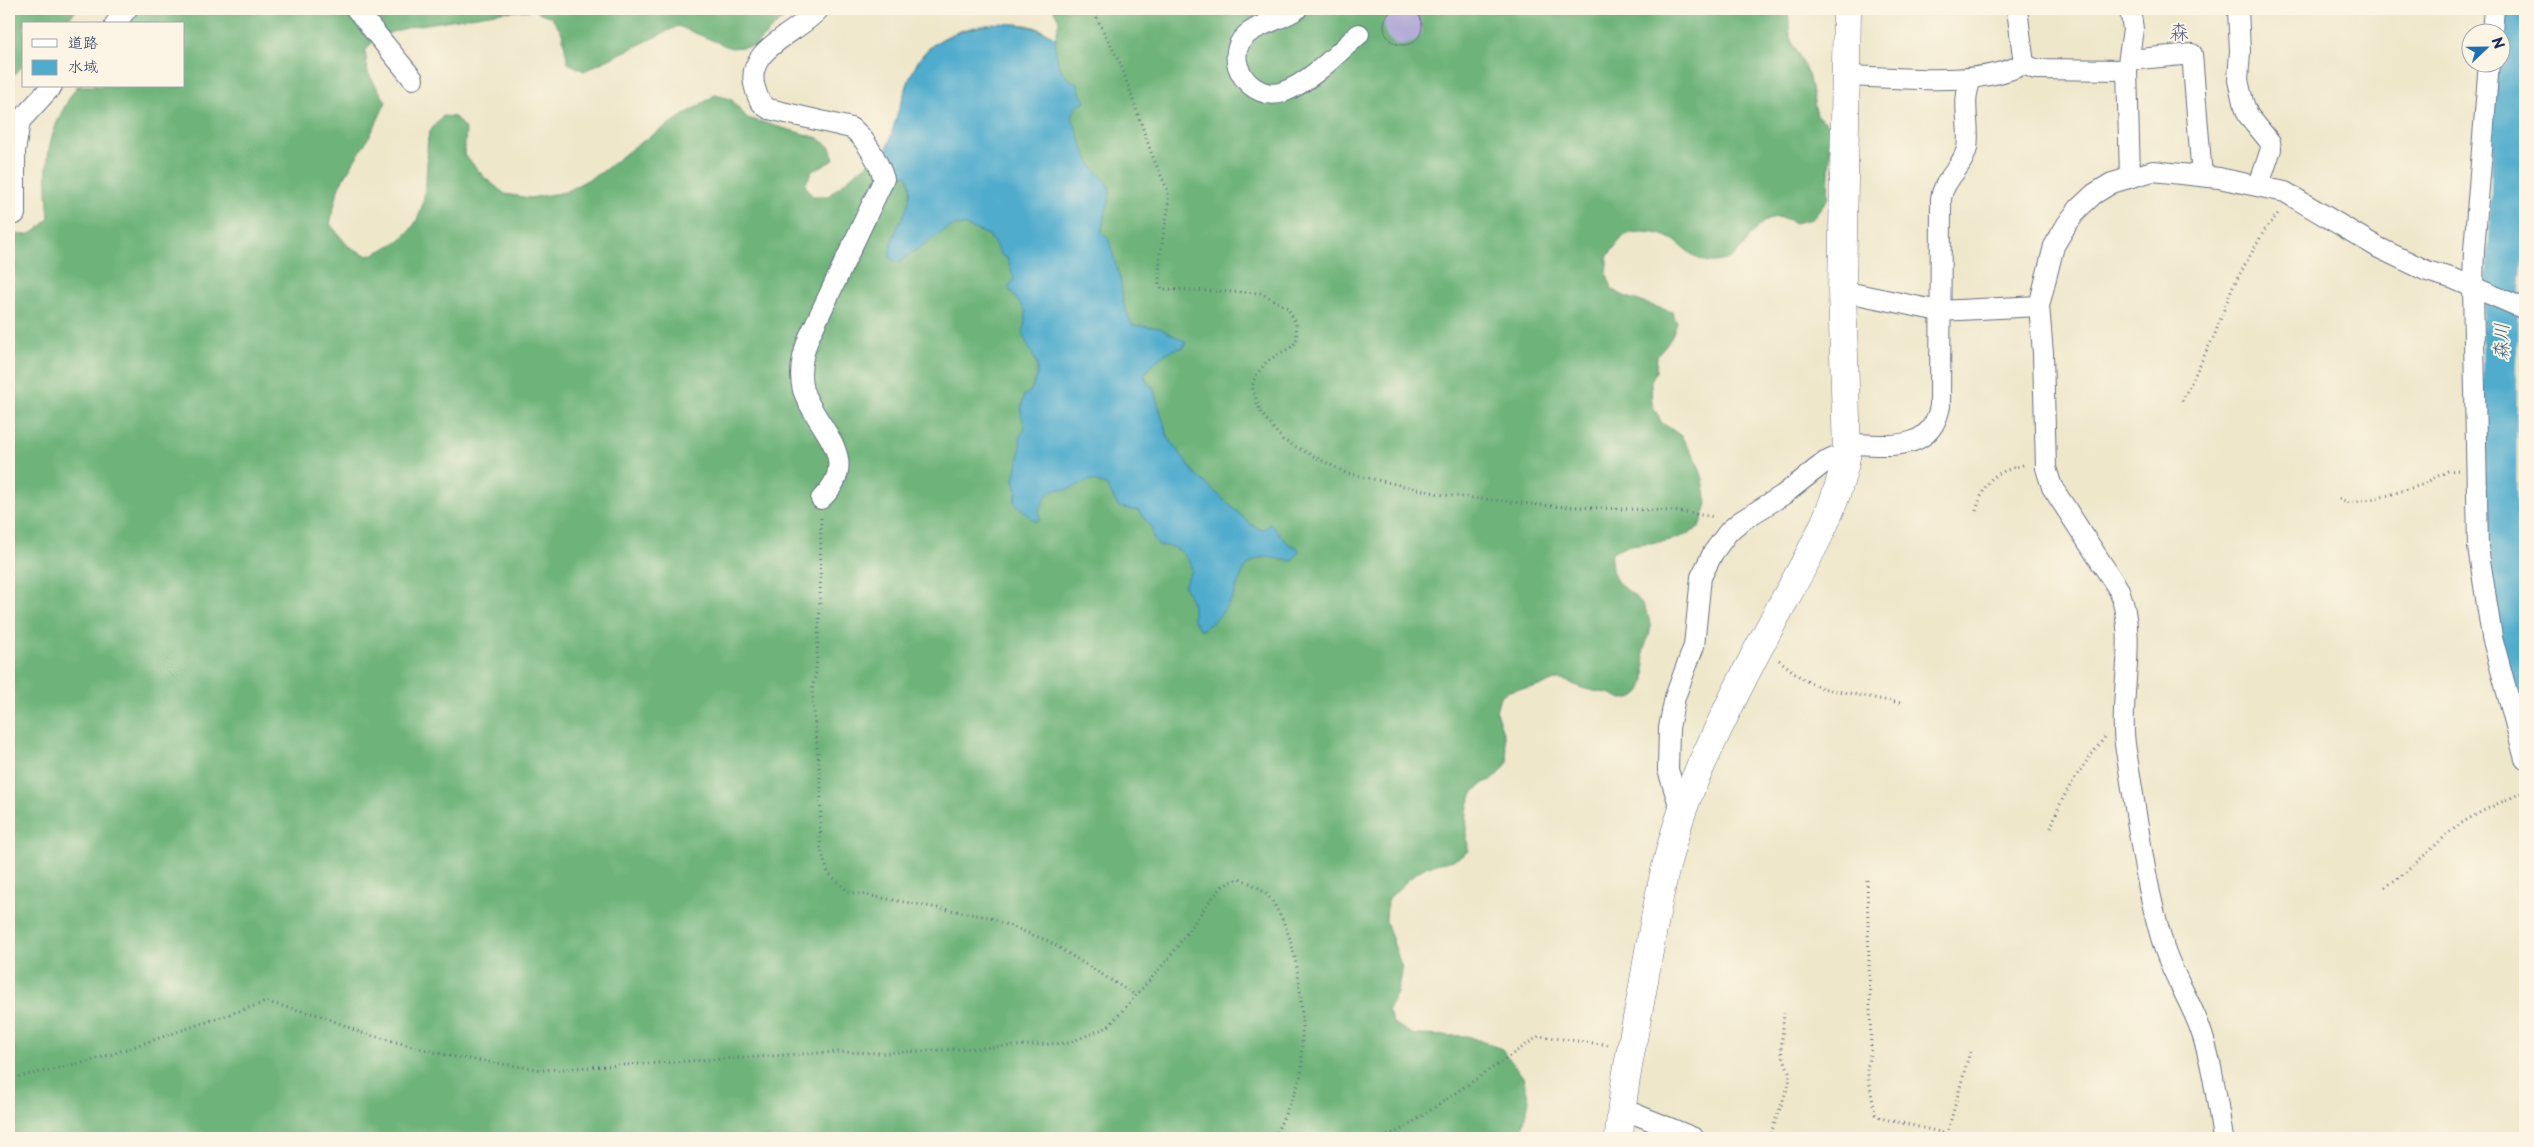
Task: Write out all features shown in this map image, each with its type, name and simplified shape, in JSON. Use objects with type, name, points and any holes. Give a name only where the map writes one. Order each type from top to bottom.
[{"type":"street","points":[[117,22],[127,9]]},
{"type":"street","points":[[356,9],[413,79]]},
{"type":"street","points":[[819,9],[796,30],[773,44],[756,62],[752,77],[761,104],[769,109],[851,128],[860,133],[881,170],[884,179],[808,337],[802,358],[803,389],[838,453],[840,468],[830,490],[821,498]]},
{"type":"street","points":[[1297,9],[1281,19],[1255,28],[1244,36],[1238,47],[1236,60],[1240,72],[1257,91],[1270,94],[1283,92],[1316,72],[1360,34]]},
{"type":"street","points":[[1619,1138],[1632,1048],[1660,895],[1670,847],[1681,811],[1699,770],[1761,645],[1822,531],[1844,471],[1847,448],[1842,291],[1847,9]]},
{"type":"street","points":[[2017,9],[2024,64]]},
{"type":"street","points":[[2130,9],[2133,29],[2128,65],[2130,176]]},
{"type":"street","points":[[2238,9],[2240,51],[2238,80],[2241,94],[2248,115],[2265,135],[2271,149],[2259,185]]},
{"type":"street","points":[[2493,22],[2494,9]]},
{"type":"street","points":[[2024,64],[2035,69],[2128,65],[2192,54],[2202,176]]},
{"type":"street","points":[[1846,76],[1972,79],[2010,71],[2024,64]]},
{"type":"street","points":[[2488,72],[2474,250],[2478,290],[2475,471],[2478,547],[2492,637],[2525,759]]},
{"type":"street","points":[[1681,811],[1668,770],[1669,728],[1675,697],[1694,646],[1701,577],[1713,553],[1729,531],[1741,521],[1783,495],[1824,462],[1847,448],[1908,443],[1927,435],[1933,428],[1940,406],[1939,311],[1942,191],[1964,156],[1967,146],[1967,94],[1972,79]]},
{"type":"street","points":[[15,214],[15,151],[20,121],[50,88]]},
{"type":"street","points":[[2223,1138],[2209,1056],[2203,1038],[2174,974],[2155,913],[2124,741],[2123,719],[2128,628],[2126,607],[2119,590],[2052,487],[2045,458],[2044,362],[2038,306],[2054,246],[2079,208],[2094,194],[2112,183],[2130,176],[2153,171],[2202,176],[2259,185],[2285,192],[2379,248],[2525,309]]},
{"type":"street","points":[[1842,291],[1939,311],[2038,306]]},
{"type":"street","points":[[1623,1109],[1694,1138]]},
{"type":"path","points":[[1092,9],[1121,65],[1152,155],[1168,191],[1168,208],[1160,254],[1159,283],[1162,289],[1261,293],[1288,308],[1296,324],[1297,340],[1293,346],[1267,361],[1255,377],[1252,386],[1261,413],[1283,440],[1346,473],[1444,495],[1551,506],[1673,511],[1741,521]]},
{"type":"path","points":[[2182,400],[2215,334],[2232,288],[2264,231],[2276,215],[2296,198]]},
{"type":"path","points":[[1976,511],[1984,487],[1994,476],[2045,458]]},
{"type":"path","points":[[2339,498],[2350,503],[2382,497],[2420,485],[2448,471],[2475,471]]},
{"type":"path","points":[[821,498],[820,606],[816,672],[812,690],[821,789],[820,846],[828,874],[849,892],[988,917],[1048,941],[1136,995]]},
{"type":"path","points":[[1761,645],[1804,680],[1822,688],[1900,702]]},
{"type":"path","points":[[2051,828],[2058,804],[2070,784],[2115,723],[2123,719]]},
{"type":"path","points":[[2385,887],[2424,858],[2451,832],[2469,819],[2525,791]]},
{"type":"path","points":[[9,1079],[91,1061],[266,1002],[322,1016],[362,1033],[449,1056],[543,1070],[834,1052],[885,1053],[1068,1043],[1108,1027],[1170,957],[1208,903],[1223,886],[1239,878],[1255,885],[1267,896],[1280,916],[1288,934],[1299,981],[1302,1020],[1301,1073],[1274,1138]]},
{"type":"path","points":[[1866,880],[1871,1049],[1867,1069],[1875,1114],[1880,1118],[1966,1138]]},
{"type":"path","points":[[1769,1138],[1789,1084],[1790,1074],[1781,1051],[1784,1013]]},
{"type":"path","points":[[1384,1138],[1406,1127],[1539,1036],[1632,1048]]},
{"type":"path","points":[[1943,1138],[1947,1134],[1971,1048]]},
{"type":"green space","points":[[9,9],[78,9],[65,22],[22,22],[22,67],[9,80]]},
{"type":"green space","points":[[139,9],[798,9],[778,23],[754,46],[731,48],[678,26],[584,71],[568,63],[562,33],[551,17],[533,10],[502,12],[414,26],[378,36],[365,51],[368,73],[386,102],[373,130],[339,186],[330,224],[348,246],[368,256],[398,241],[416,222],[424,198],[429,134],[443,116],[455,117],[466,130],[464,154],[485,178],[505,194],[530,198],[565,192],[602,172],[634,147],[715,95],[731,99],[747,118],[818,138],[830,147],[834,160],[812,171],[805,185],[812,196],[828,196],[863,167],[886,153],[912,73],[924,53],[934,44],[945,37],[971,28],[999,24],[1029,26],[1056,38],[1059,20],[1053,9],[1788,9],[1790,38],[1808,74],[1817,116],[1831,126],[1828,198],[1812,219],[1795,223],[1784,218],[1774,217],[1767,220],[1760,225],[1736,254],[1723,261],[1709,262],[1697,258],[1672,239],[1646,232],[1624,236],[1607,257],[1607,274],[1612,289],[1624,296],[1672,312],[1677,323],[1671,338],[1657,356],[1656,371],[1651,382],[1652,404],[1661,422],[1681,436],[1696,459],[1703,479],[1707,504],[1699,528],[1692,532],[1662,542],[1626,546],[1612,552],[1614,575],[1618,582],[1642,604],[1650,621],[1649,634],[1643,654],[1645,680],[1641,691],[1631,698],[1623,699],[1579,687],[1567,681],[1557,680],[1540,686],[1515,689],[1500,696],[1496,711],[1504,736],[1508,762],[1496,777],[1482,784],[1471,798],[1467,815],[1468,851],[1457,858],[1419,871],[1387,900],[1386,921],[1402,968],[1397,993],[1388,1010],[1393,1023],[1414,1035],[1467,1036],[1502,1049],[1523,1077],[1529,1100],[1522,1130],[1516,1138],[9,1138],[9,231],[27,235],[36,231],[49,218],[47,164],[49,149],[58,119],[76,88],[185,88],[185,22],[127,22]]},
{"type":"water","points":[[999,23],[1029,27],[1056,38],[1056,52],[1059,65],[1066,76],[1078,84],[1085,101],[1075,109],[1072,117],[1090,163],[1110,188],[1110,197],[1102,233],[1109,240],[1121,283],[1123,302],[1132,325],[1160,328],[1186,342],[1183,348],[1172,350],[1162,356],[1144,374],[1147,382],[1153,387],[1168,437],[1195,474],[1253,526],[1262,530],[1270,524],[1285,541],[1297,547],[1299,552],[1292,561],[1265,557],[1251,563],[1246,567],[1225,609],[1214,621],[1201,630],[1193,620],[1193,605],[1184,585],[1192,570],[1187,559],[1176,548],[1159,546],[1153,538],[1152,529],[1139,511],[1119,507],[1106,485],[1091,480],[1067,490],[1057,489],[1048,493],[1039,510],[1040,520],[1035,521],[1014,502],[1017,492],[1014,479],[1020,454],[1020,436],[1025,427],[1021,413],[1022,406],[1024,395],[1030,392],[1037,376],[1037,363],[1023,336],[1026,312],[1008,288],[1014,279],[1007,258],[1002,256],[989,235],[963,225],[950,227],[897,263],[890,258],[893,237],[907,207],[910,186],[907,175],[898,176],[886,153],[912,73],[925,53],[940,41],[959,32]]},
{"type":"building","points":[[1403,7],[1417,12],[1422,26],[1417,40],[1403,45],[1389,40],[1384,26],[1389,12]]},
{"type":"waterway","name":"森川","points":[[2519,9],[2510,90],[2508,221],[2500,323],[2499,491],[2500,530],[2508,597],[2525,675]]},
{"type":"district","name":"森","points":[[2179,32]]}]
